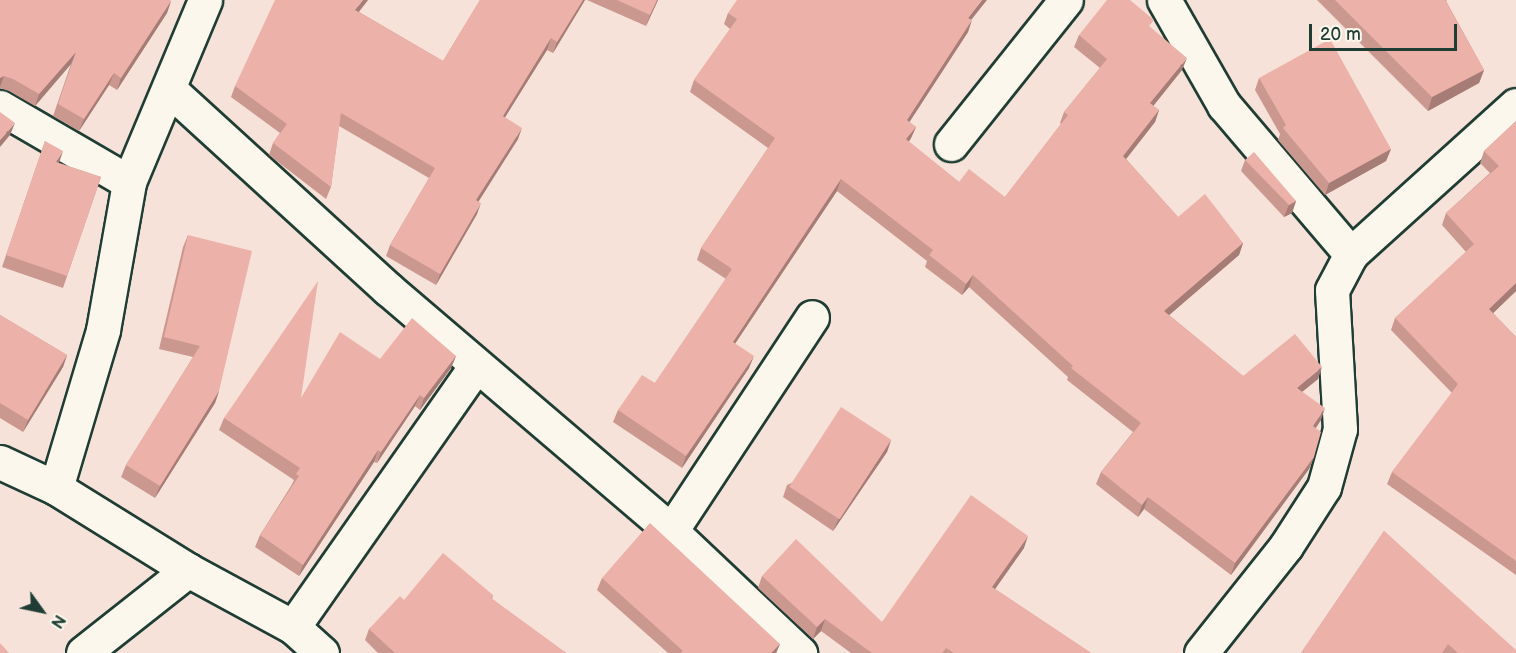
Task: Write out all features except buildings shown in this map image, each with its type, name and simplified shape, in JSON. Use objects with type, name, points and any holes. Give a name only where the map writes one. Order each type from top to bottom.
[{"type":"street","points":[[56,488],[103,330],[129,182],[170,90],[206,0]]},
{"type":"street","points":[[951,144],[1066,0]]},
{"type":"street","points":[[1164,0],[1224,105],[1352,254]]},
{"type":"street","points":[[170,90],[476,366],[671,531],[800,653]]},
{"type":"street","points":[[1202,653],[1286,546],[1324,487],[1340,429],[1332,290],[1352,254],[1516,105]]},
{"type":"street","points":[[0,107],[129,182]]},
{"type":"street","points":[[671,531],[812,317]]},
{"type":"street","points":[[293,627],[476,366]]},
{"type":"street","points":[[0,462],[56,488],[188,570],[293,627],[322,653]]},
{"type":"street","points":[[82,653],[188,570]]}]
